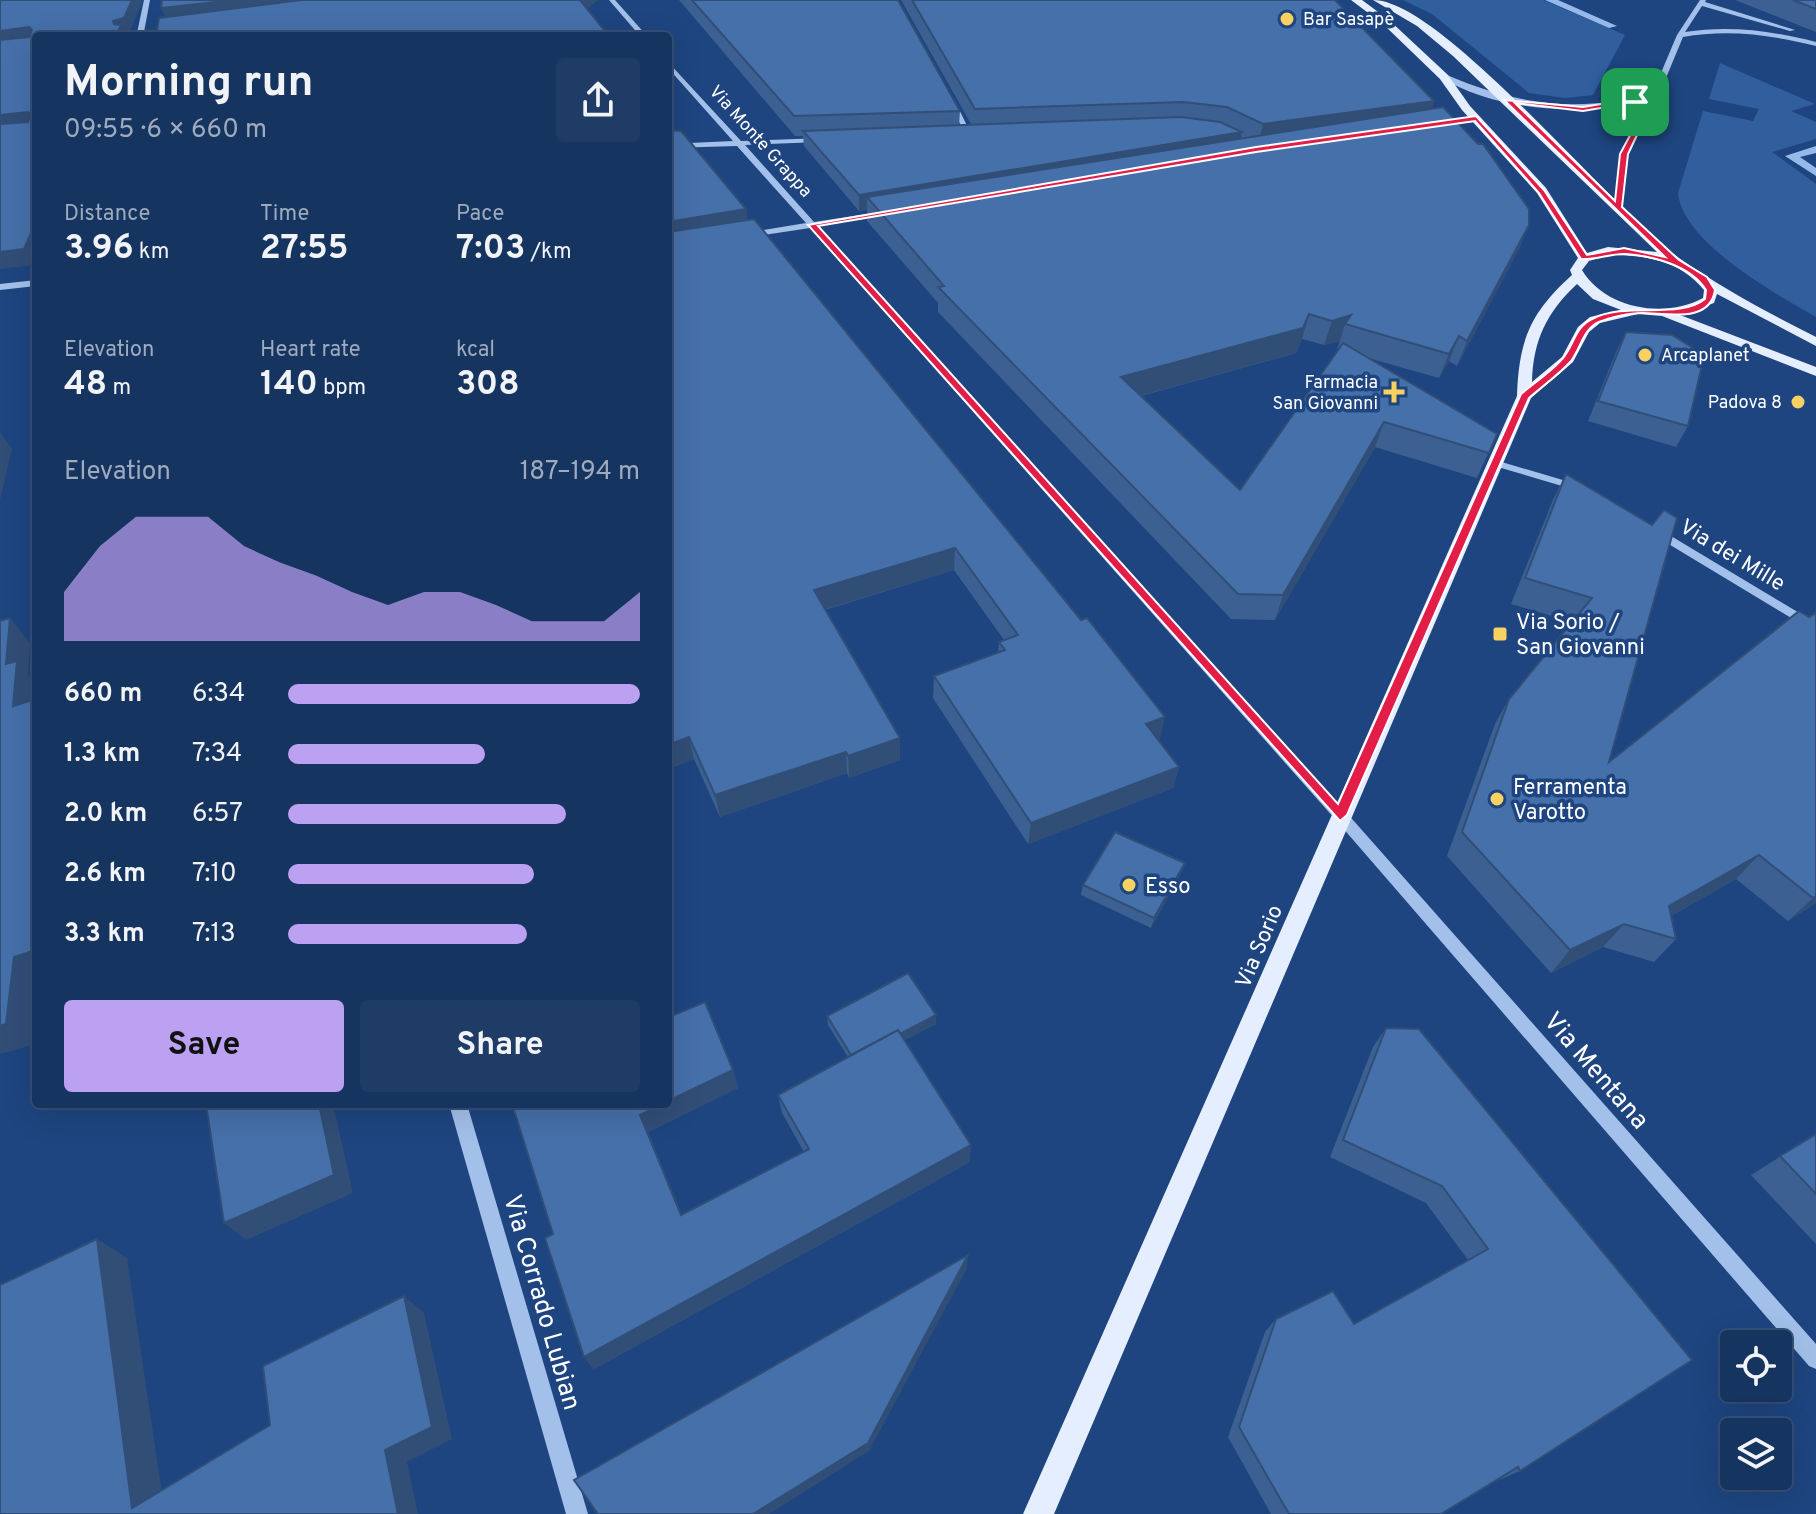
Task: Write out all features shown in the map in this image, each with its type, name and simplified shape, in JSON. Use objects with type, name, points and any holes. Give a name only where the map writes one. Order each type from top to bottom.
[{"type":"main road","points":[[1356,0],[1386,22],[1444,77],[1476,119],[1542,191],[1584,258]]},
{"type":"main road","points":[[1378,0],[1426,26],[1508,100],[1676,262],[1737,302],[1816,342]]},
{"type":"main road","points":[[1676,262],[1624,251],[1584,258],[1576,270],[1578,277],[1599,296],[1638,310],[1661,313],[1816,372]]},
{"type":"main road","name":"Via Sorio","points":[[1038,1514],[1276,973],[1340,815],[1524,396],[1525,348],[1550,300],[1578,277]]},
{"type":"main road","points":[[1661,313],[1700,308],[1709,300],[1711,290],[1704,279]]},
{"type":"main road","name":"Via Sorio","points":[[1524,396],[1568,359],[1583,330],[1595,320],[1638,310]]},
{"type":"street","points":[[141,32],[147,0]]},
{"type":"street","points":[[612,0],[640,32]]},
{"type":"street","points":[[1618,207],[1624,154],[1654,96],[1680,35],[1701,1],[1756,18],[1816,42]]},
{"type":"street","points":[[163,32],[186,29]]},
{"type":"street","points":[[1680,35],[1731,30],[1816,42]]},
{"type":"street","name":"Via Monte Grappa","points":[[672,69],[1340,815]]},
{"type":"street","points":[[1444,77],[1508,100],[1583,109],[1654,96]]},
{"type":"street","points":[[947,93],[969,134]]},
{"type":"street","points":[[1421,125],[1476,119]]},
{"type":"street","points":[[954,134],[984,133]]},
{"type":"street","points":[[672,146],[830,139]]},
{"type":"street","points":[[739,237],[889,212]]},
{"type":"street","points":[[0,287],[32,283]]},
{"type":"street","points":[[1495,463],[1559,480],[1597,497]]},
{"type":"street","name":"Via dei Mille","points":[[1648,527],[1816,629]]},
{"type":"street","name":"Via Mentana","points":[[1340,815],[1816,1359]]},
{"type":"street","name":"Via Corrado Lubian","points":[[459,1108],[577,1514]]},
{"type":"shaded area","points":[[1403,0],[1543,0],[1625,35],[1593,95],[1565,98],[1529,93],[1432,14]]},
{"type":"shaded area","points":[[1720,63],[1815,104],[1791,111],[1816,122],[1816,139],[1772,152],[1816,184],[1816,317],[1734,265],[1696,230],[1684,212],[1678,193],[1703,111],[1753,121],[1759,109],[1709,99]]},
{"type":"building","points":[[0,0],[132,0],[124,18],[113,21],[121,25],[118,32],[32,32],[32,231],[24,249],[0,252],[0,124],[28,122],[31,115],[28,112],[0,115],[0,40],[29,37],[32,30],[29,27],[0,31]]},
{"type":"building","points":[[162,0],[235,0],[161,8]]},
{"type":"building","points":[[301,0],[580,0],[606,32],[157,32],[159,18]]},
{"type":"building","points":[[692,0],[898,0],[960,111],[794,116]]},
{"type":"building","points":[[912,0],[1335,0],[1434,101],[1263,124],[1227,107],[1183,102],[975,109]]},
{"type":"building","points":[[1793,0],[1816,0],[1816,9]]},
{"type":"building","points":[[1443,107],[1478,144],[1483,144],[1529,209],[1529,225],[1467,341],[1459,336],[1449,354],[1345,324],[1351,315],[1332,321],[1309,314],[1303,328],[1121,377],[1240,490],[1343,343],[1497,434],[1489,453],[1384,422],[1283,595],[1238,594],[938,287],[944,286],[867,197]]},
{"type":"building","points":[[1181,117],[1220,122],[1242,132],[859,195],[803,131]]},
{"type":"building","points":[[672,130],[681,131],[746,209],[672,221]]},
{"type":"building","points":[[754,219],[1081,620],[1087,618],[1165,717],[1146,724],[1179,767],[1031,823],[934,676],[1005,650],[999,642],[1018,635],[955,548],[814,590],[900,738],[848,756],[846,752],[715,795],[689,737],[672,743],[672,231]]},
{"type":"building","points":[[1626,332],[1672,335],[1693,348],[1702,365],[1688,426],[1598,401]]},
{"type":"building","points":[[1566,474],[1652,525],[1664,510],[1677,518],[1609,762],[1799,611],[1809,617],[1816,613],[1816,896],[1813,898],[1759,855],[1669,906],[1676,939],[1624,924],[1570,950],[1462,832],[1509,699],[1592,598],[1525,578]]},
{"type":"building","points":[[10,618],[6,664],[17,661],[13,706],[32,700],[32,951],[14,957],[6,1024],[0,1026],[0,621]]},
{"type":"building","points":[[1115,832],[1185,863],[1154,918],[1083,885]]},
{"type":"building","points":[[908,973],[936,1015],[900,1034],[898,1030],[851,1055],[827,1016]]},
{"type":"building","points":[[705,1002],[733,1070],[672,1099],[672,1016]]},
{"type":"building","points":[[1386,1028],[1419,1029],[1692,1360],[1520,1471],[1518,1467],[1441,1514],[1289,1514],[1239,1427],[1276,1319],[1333,1291],[1354,1324],[1488,1249],[1442,1186],[1343,1140]]},
{"type":"building","points":[[898,1030],[971,1145],[584,1357],[545,1238],[553,1234],[513,1108],[655,1108],[640,1115],[681,1215],[809,1149],[778,1095]]},
{"type":"building","points":[[207,1108],[320,1108],[334,1175],[224,1223]]},
{"type":"building","points":[[1816,1134],[1816,1194],[1780,1156]]},
{"type":"building","points":[[97,1239],[132,1508],[270,1425],[263,1366],[404,1296],[432,1427],[385,1450],[398,1514],[0,1514],[0,1285]]},
{"type":"building","points":[[968,1255],[868,1443],[753,1514],[598,1514],[574,1480]]},
{"type":"waterway","points":[[1550,0],[1612,26]]},
{"type":"waterway","points":[[1809,112],[1816,115]]},
{"type":"waterway","points":[[1816,149],[1791,156],[1816,173]]},
{"type":"place","name":"Bar Sasapè","points":[[1287,19]]},
{"type":"place","name":"Arcaplanet","points":[[1645,355]]},
{"type":"place","name":"Farmacia San Giovanni","points":[[1394,392]]},
{"type":"place","name":"Padova 8","points":[[1798,402]]},
{"type":"place","name":"Via Sorio / San Giovanni","points":[[1500,634]]},
{"type":"place","name":"Ferramenta Varotto","points":[[1497,799]]},
{"type":"place","name":"Esso","points":[[1129,885]]},
{"type":"route","points":[[1635,102],[1562,109],[1508,100],[1555,142],[1636,227],[1676,262],[1704,279],[1711,290],[1709,300],[1700,308],[1683,313],[1638,310],[1595,320],[1574,343],[1568,359],[1524,396],[1340,815],[812,225],[1256,150],[1476,119],[1542,191],[1584,258],[1595,253],[1624,251],[1642,252],[1676,262],[1618,207],[1624,154],[1654,96],[1635,102]]}]
